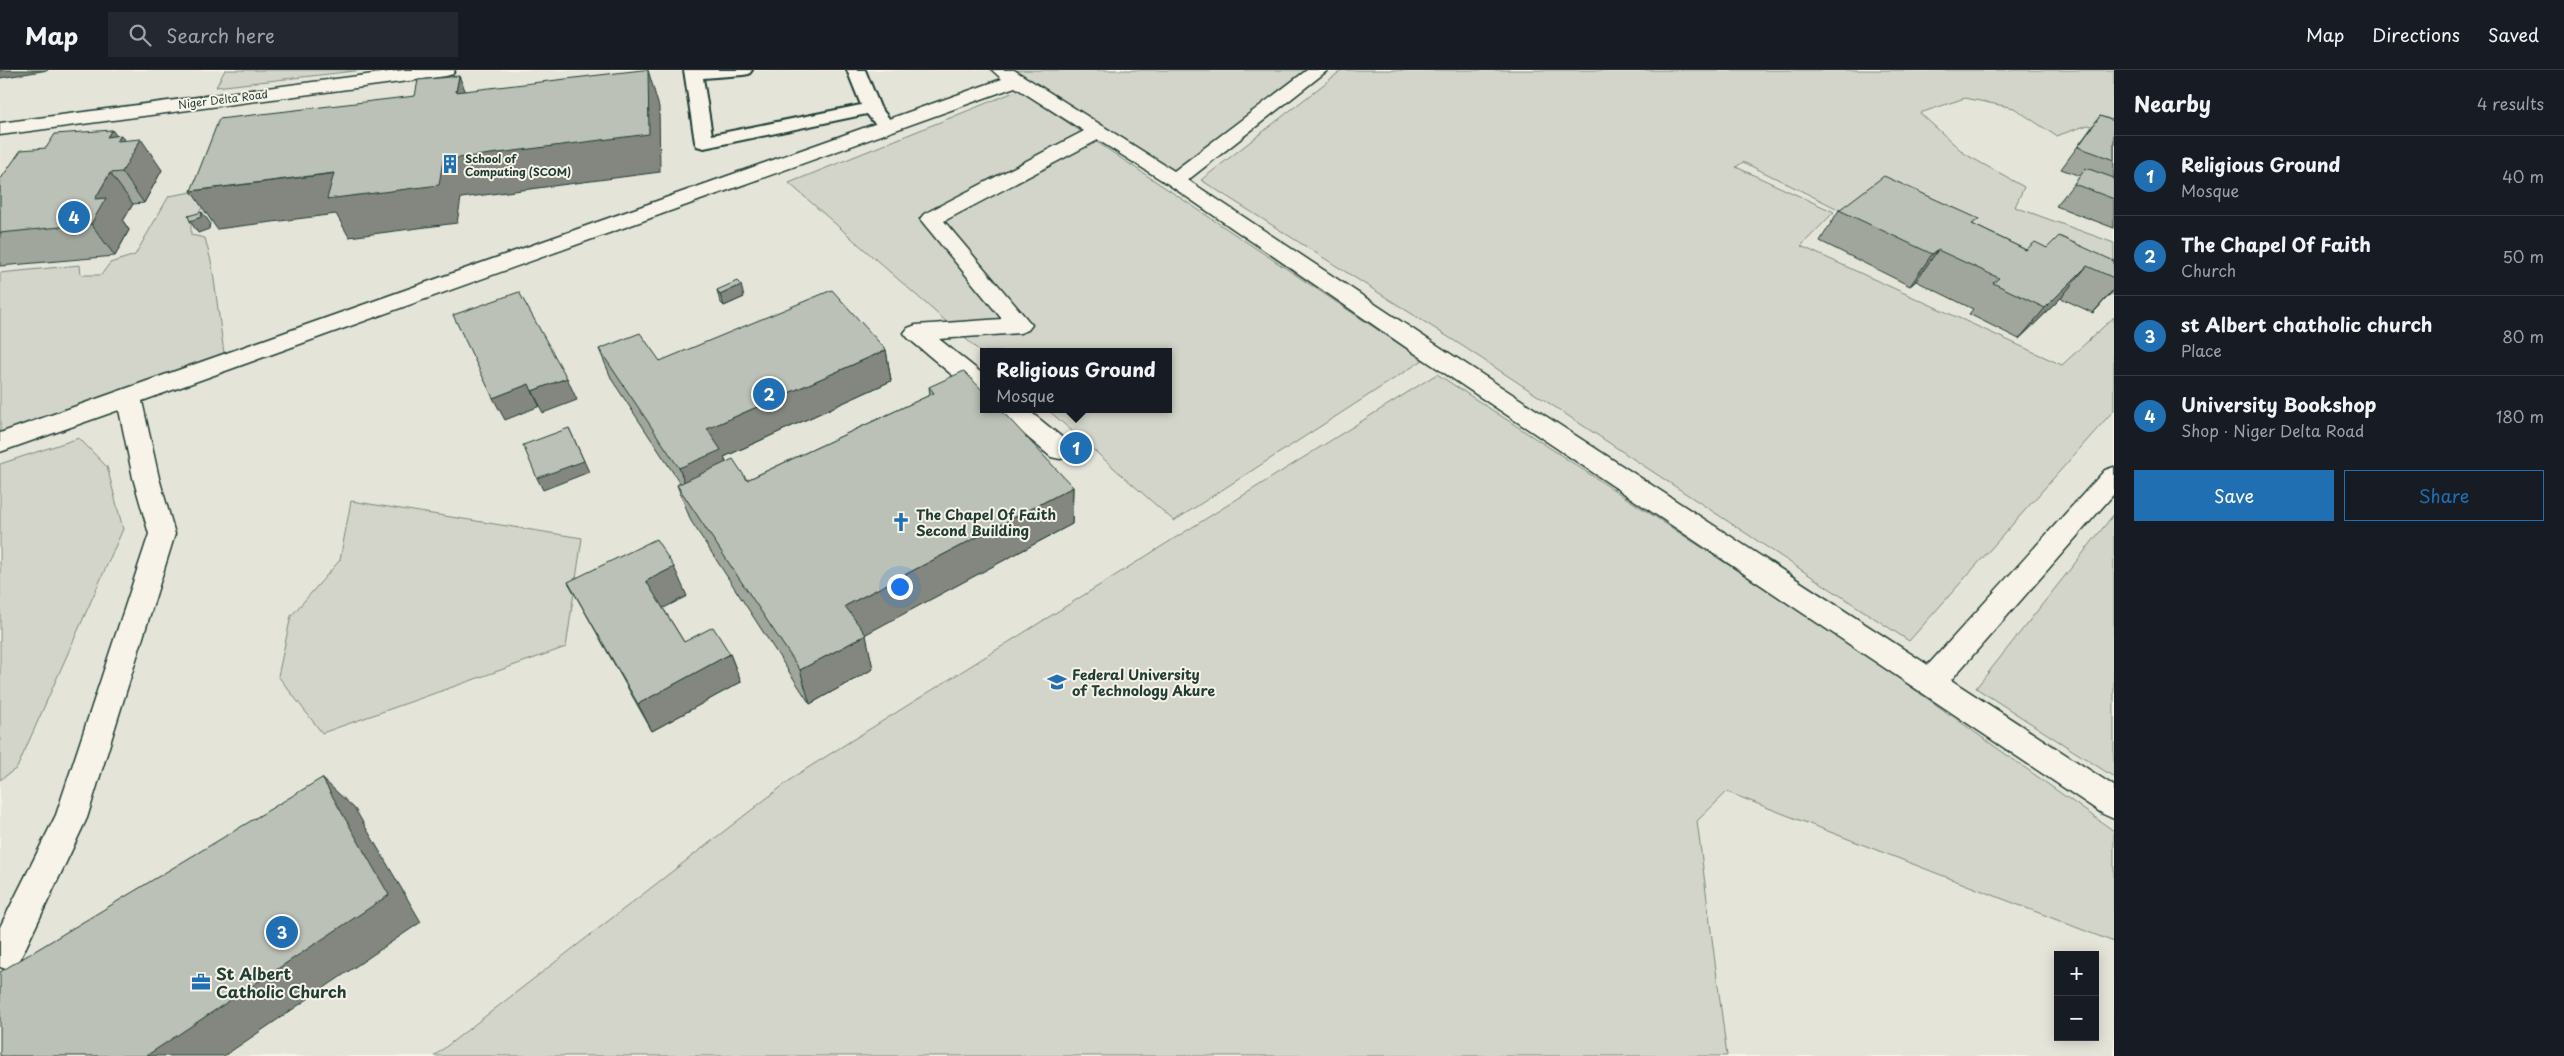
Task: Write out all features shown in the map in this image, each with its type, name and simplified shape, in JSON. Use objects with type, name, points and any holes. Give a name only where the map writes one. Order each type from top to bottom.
[{"type":"street","name":"Niger Delta Road","points":[[0,128],[446,70]]},
{"type":"street","points":[[1175,180],[1319,70]]},
{"type":"street","points":[[0,444],[129,396],[888,127],[1009,75],[1175,180],[1418,344],[2114,804]]},
{"type":"street","points":[[980,385],[916,333],[1020,325],[932,219],[1098,132]]},
{"type":"street","points":[[6,952],[71,818],[142,602],[162,534],[146,478],[129,396]]},
{"type":"street","points":[[1015,413],[1060,450]]},
{"type":"street","points":[[1931,682],[2114,477]]},
{"type":"lane","points":[[743,70],[693,72],[704,142],[871,108]]},
{"type":"lane","points":[[856,70],[871,108],[888,127]]},
{"type":"shaded area","name":"Federal University of Technology Akure","points":[[0,70],[2114,70],[2114,1056],[0,1056]]},
{"type":"shaded area","points":[[225,70],[363,70],[216,87]]},
{"type":"shaded area","points":[[1006,70],[1319,70],[1179,177]]},
{"type":"shaded area","points":[[1342,70],[2114,70],[2114,133],[2088,125],[2056,136],[2014,108],[1965,98],[1920,113],[1965,154],[2024,187],[2015,207],[2114,243],[2114,295],[2046,262],[1842,211],[1743,162],[1736,167],[1834,212],[1801,246],[2062,365],[2114,317],[2114,410],[1909,641],[1464,347],[1201,180]]},
{"type":"shaded area","points":[[1019,90],[1423,360],[1174,521],[1052,413],[1172,413],[1172,348],[980,348],[980,351],[789,183]]},
{"type":"shaded area","points":[[198,191],[205,203],[191,225],[191,235],[205,238],[212,265],[224,353],[0,435],[0,273],[80,265],[81,275],[101,275],[110,263],[135,255],[169,196]]},
{"type":"shaded area","points":[[1437,374],[1866,655],[2114,831],[2114,942],[1727,792],[1697,821],[1727,1056],[434,1056],[798,774]]},
{"type":"shaded area","points":[[79,438],[107,467],[123,529],[17,768],[0,780],[0,464]]},
{"type":"shaded area","points":[[351,501],[582,538],[566,647],[322,733],[278,676],[291,616],[340,560]]},
{"type":"shaded area","points":[[2114,514],[2114,777],[1976,688]]},
{"type":"building","points":[[648,70],[649,134],[443,160],[439,185],[327,199],[334,173],[191,191],[219,119],[415,96],[418,80],[459,76],[456,92]]},
{"type":"building","points":[[2100,116],[2114,121],[2114,160],[2078,147]]},
{"type":"building","points":[[112,130],[107,137],[121,135],[117,141],[141,139],[122,172],[110,173],[95,199],[106,198],[91,224],[0,233],[0,180],[21,150],[46,148],[55,134]]},
{"type":"building","points":[[2086,168],[2114,178],[2114,199],[2074,184]]},
{"type":"building","points":[[1884,176],[1979,219],[1972,224],[2026,250],[2035,242],[2047,248],[2059,236],[2114,261],[2114,278],[2087,266],[2045,308],[1993,283],[1999,278],[1938,250],[1932,254],[1839,210]]},
{"type":"building","points":[[202,212],[201,217],[190,221],[188,216]]},
{"type":"building","points":[[737,281],[741,285],[720,295],[717,290]]},
{"type":"building","points":[[832,290],[886,350],[707,429],[721,450],[679,468],[599,349],[640,333],[660,361]]},
{"type":"building","points":[[519,292],[567,378],[532,391],[529,384],[493,398],[453,315]]},
{"type":"building","points":[[964,371],[980,388],[980,413],[1004,413],[1073,487],[845,606],[866,635],[800,670],[677,485],[733,459],[747,480],[934,393],[929,387]]},
{"type":"building","points":[[569,428],[584,461],[537,478],[523,445]]},
{"type":"building","points":[[656,539],[674,567],[646,581],[684,642],[713,627],[730,654],[638,704],[568,582]]},
{"type":"building","points":[[322,778],[389,895],[146,1056],[0,1056],[0,972]]},
{"type":"place","name":"School of Computing (SCOM)","points":[[450,164]]},
{"type":"place","name":"University Bookshop","points":[[74,217]]},
{"type":"place","name":"The Chapel Of Faith","points":[[769,394]]},
{"type":"place","name":"Religious Ground","points":[[1076,448]]},
{"type":"place","name":"The Chapel Of Faith Second Building","points":[[901,522]]},
{"type":"place","name":"Federal University of Technology Akure","points":[[1057,682]]},
{"type":"place","name":"st Albert chatholic church","points":[[282,932]]},
{"type":"place","name":"St Albert Catholic Church","points":[[201,982]]}]
